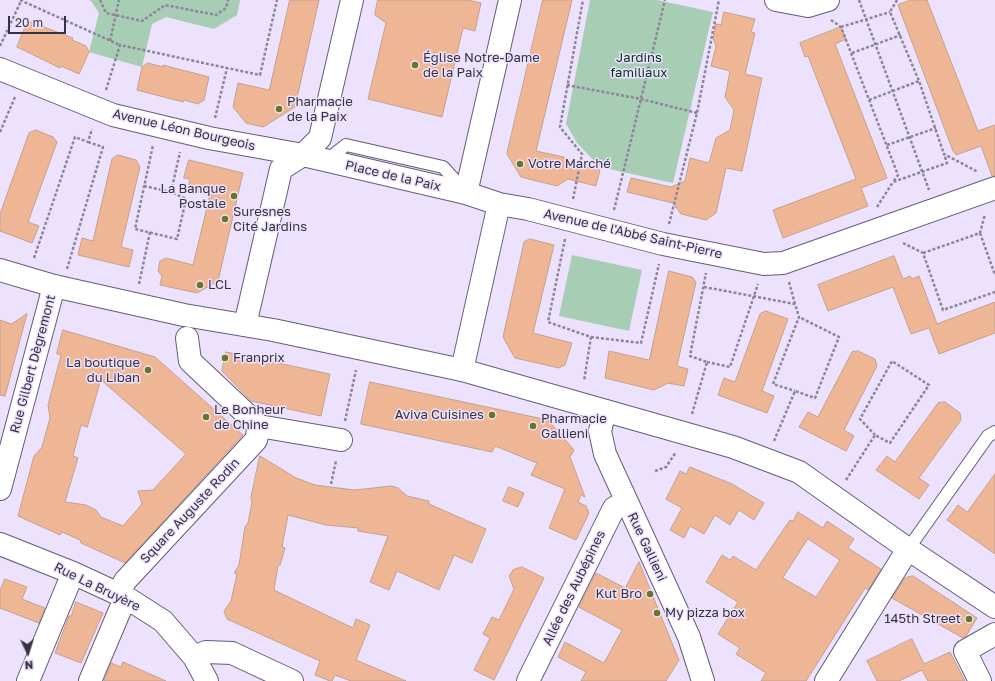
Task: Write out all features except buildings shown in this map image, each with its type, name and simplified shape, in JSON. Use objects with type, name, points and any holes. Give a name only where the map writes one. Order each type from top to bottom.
[{"type":"street","points":[[245,325],[281,169],[303,155],[320,138],[352,0]]},
{"type":"street","points":[[466,192],[510,0]]},
{"type":"street","points":[[776,0],[818,3]]},
{"type":"street","name":"Avenue Léon Bourgeois","points":[[0,69],[22,80],[113,115],[210,138],[303,155]]},
{"type":"street","name":"Place de la Paix","points":[[303,155],[466,192],[499,204]]},
{"type":"street","name":"Avenue de l'Abbé Saint-Pierre","points":[[499,204],[528,209],[663,244],[764,264],[783,264],[880,219],[935,209],[989,190]]},
{"type":"street","points":[[462,370],[499,204]]},
{"type":"street","points":[[0,270],[60,278],[184,315],[245,325],[462,370],[605,412],[733,447],[799,472],[908,550],[995,607]]},
{"type":"street","name":"Rue Gilbert Dègremont","points":[[0,489],[60,278]]},
{"type":"street","points":[[187,338],[190,361],[259,426],[341,440]]},
{"type":"street","name":"Rue Gallieni","points":[[605,412],[600,431],[605,454],[689,637],[703,681]]},
{"type":"street","name":"Square Auguste Rodin","points":[[90,681],[120,610],[125,581],[256,440],[259,426]]},
{"type":"street","name":"Allée des Aubépines","points":[[528,681],[614,508],[626,501]]},
{"type":"street","name":"Rue La Bruyère","points":[[0,544],[73,573],[122,596],[163,621],[194,656],[208,681]]},
{"type":"street","points":[[826,681],[908,550]]},
{"type":"street","points":[[28,681],[73,573]]},
{"type":"street","points":[[980,681],[965,651],[995,634]]},
{"type":"street","points":[[194,656],[206,652],[232,653],[292,681]]},
{"type":"lane","points":[[908,550],[988,436],[995,432]]},
{"type":"path","points":[[0,46],[21,0],[120,45],[260,75],[277,0]]},
{"type":"path","points":[[100,0],[106,13],[142,21],[165,5],[216,16],[226,8],[228,0]]},
{"type":"path","points":[[110,41],[119,0]]},
{"type":"path","points":[[609,230],[665,0]]},
{"type":"path","points":[[591,337],[641,343],[663,244],[697,112],[720,0]]},
{"type":"path","points":[[859,0],[876,43],[909,138],[924,172],[935,209]]},
{"type":"path","points":[[841,26],[890,12],[897,0]]},
{"type":"path","points":[[818,3],[841,26],[898,175],[893,182],[880,219],[895,240],[923,253],[980,233]]},
{"type":"path","points":[[890,12],[901,35],[919,81],[947,164],[893,182]]},
{"type":"path","points":[[852,53],[901,35]]},
{"type":"path","points":[[88,142],[100,110],[120,45]]},
{"type":"path","points":[[210,138],[228,68]]},
{"type":"path","points":[[0,132],[22,80]]},
{"type":"path","points":[[869,100],[919,81]]},
{"type":"path","points":[[567,85],[641,99],[697,112]]},
{"type":"path","points":[[144,186],[171,192],[186,200],[177,239],[135,229],[144,186],[157,125]]},
{"type":"path","points":[[886,145],[936,128]]},
{"type":"path","points":[[171,192],[185,132]]},
{"type":"path","points":[[34,259],[75,137],[103,147],[60,278]]},
{"type":"path","points":[[944,154],[983,175],[989,190],[980,233],[995,275]]},
{"type":"path","points":[[138,286],[150,232]]},
{"type":"path","points":[[710,253],[690,356],[707,362],[730,367],[764,264]]},
{"type":"path","points":[[923,253],[943,310],[995,292]]},
{"type":"path","points":[[704,287],[754,298],[795,304],[799,317],[773,384],[815,398],[839,337],[799,317]]},
{"type":"path","points":[[892,361],[929,385],[890,443],[875,435],[860,419],[892,361]]},
{"type":"path","points":[[691,421],[707,362]]},
{"type":"path","points":[[772,446],[795,391]]},
{"type":"path","points":[[842,485],[875,435]]},
{"type":"path","points":[[655,471],[666,467],[680,447]]},
{"type":"green space","points":[[88,0],[240,0],[237,15],[214,29],[166,17],[152,24],[142,67],[89,52],[99,13],[91,1]]},
{"type":"green space","name":"Jardins familiaux","points":[[590,0],[657,0],[713,12],[673,183],[600,167],[577,143],[566,124]]},
{"type":"green space","points":[[572,255],[642,270],[629,331],[559,316]]},
{"type":"place","name":"Église Notre-Dame de la Paix","points":[[415,65]]},
{"type":"place","name":"Pharmacie de la Paix","points":[[279,109]]},
{"type":"place","name":"Votre Marché","points":[[520,164]]},
{"type":"place","name":"La Banque Postale","points":[[234,196]]},
{"type":"place","name":"Suresnes Cité Jardins","points":[[225,219]]},
{"type":"place","name":"LCL","points":[[200,285]]},
{"type":"place","name":"Franprix","points":[[225,358]]},
{"type":"place","name":"La boutique du Liban","points":[[148,370]]},
{"type":"place","name":"Aviva Cuisines","points":[[492,415]]},
{"type":"place","name":"Le Bonheur de Chine","points":[[206,417]]},
{"type":"place","name":"Pharmacie Gallieni","points":[[533,426]]},
{"type":"place","name":"Kut Bro","points":[[650,594]]},
{"type":"place","name":"My pizza box","points":[[657,613]]},
{"type":"place","name":"145th Street","points":[[969,619]]}]
